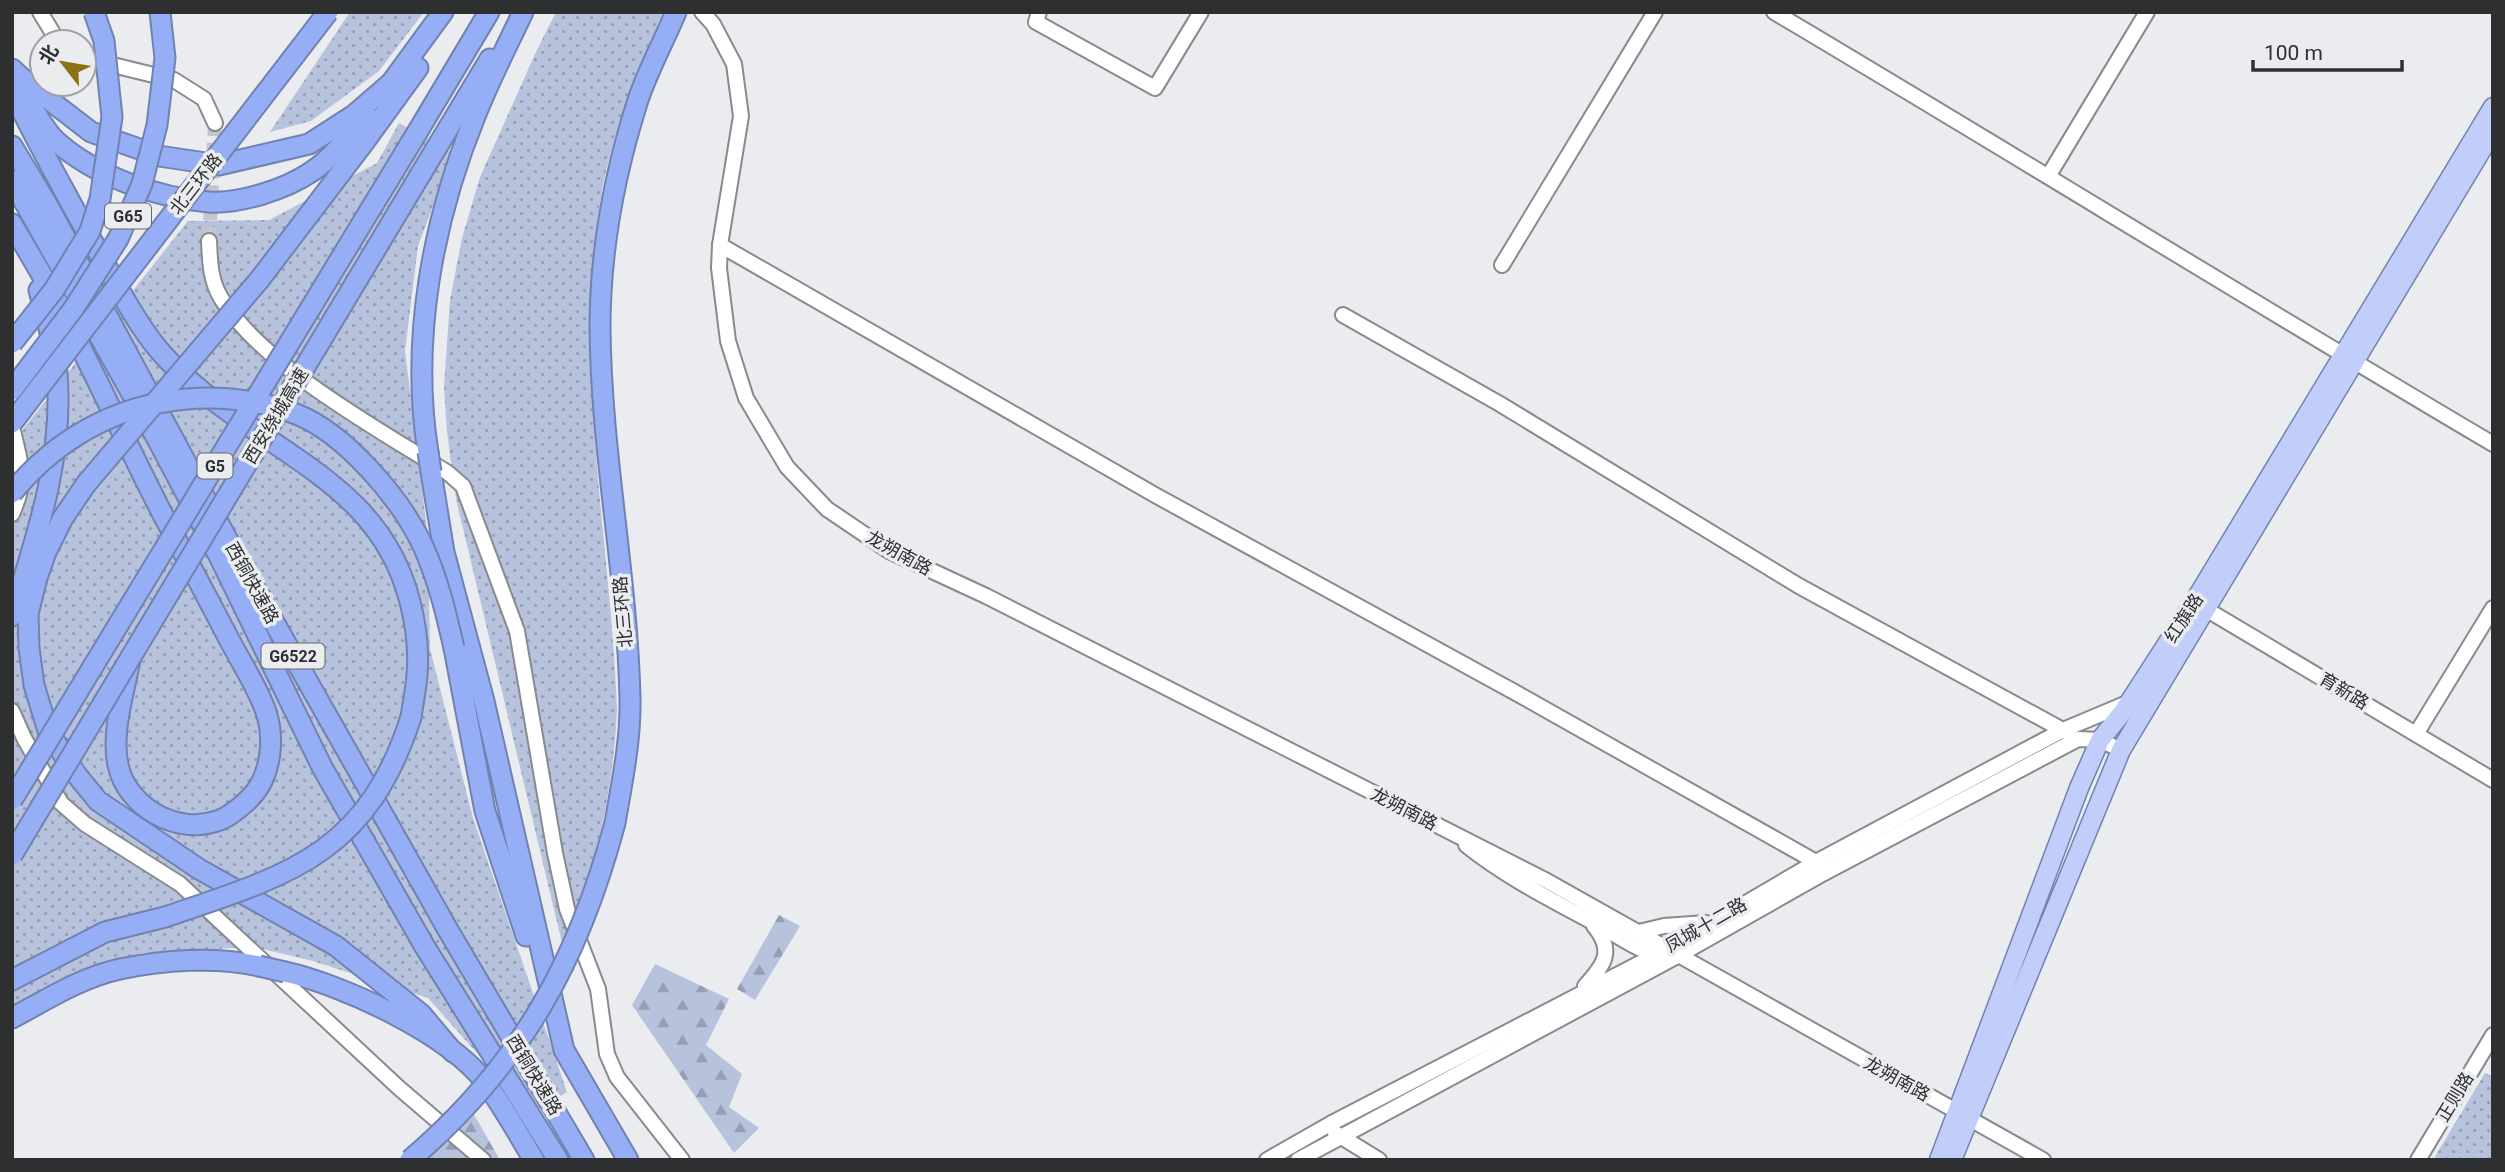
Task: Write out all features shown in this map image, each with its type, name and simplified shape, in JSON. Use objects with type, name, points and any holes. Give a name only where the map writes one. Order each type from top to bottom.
[{"type":"highway","name":"G65","points":[[12,343],[54,290],[90,231],[100,199],[112,117],[104,41],[94,12]]},
{"type":"highway","name":"G65","points":[[12,390],[74,308],[118,239],[142,184],[157,125],[165,58],[160,12]]},
{"type":"highway","name":"北三环路","points":[[12,425],[328,12]]},
{"type":"highway","points":[[12,78],[55,139],[82,160],[122,181],[166,194],[211,202],[241,198],[280,189],[313,172],[345,141],[443,12]]},
{"type":"highway","points":[[457,12],[365,141],[260,279],[86,484],[63,518],[37,578],[28,614],[29,648],[34,685],[48,731],[76,774],[98,801],[199,869],[336,946],[421,1014],[453,1052],[484,1080],[534,1160]]},
{"type":"highway","name":"西安绕城高速","points":[[12,800],[489,12]]},
{"type":"highway","points":[[520,12],[476,113],[456,169],[434,252],[425,308],[422,361],[425,431],[444,552],[484,701],[564,1050]]},
{"type":"highway","name":"西安绕城高速","points":[[12,855],[520,12]]},
{"type":"highway","name":"北三环路","points":[[410,1160],[479,1093],[524,1036],[559,977],[583,925],[602,874],[615,823],[627,748],[630,700],[602,410],[600,326],[605,250],[620,163],[639,97],[676,12]]},
{"type":"highway","points":[[12,69],[91,132],[159,156],[219,165],[309,144],[355,115],[391,83]]},
{"type":"highway","points":[[12,91],[43,153],[108,269],[158,348],[190,383],[321,475],[355,504],[385,539],[404,577],[415,621],[418,673],[411,717],[388,777],[357,821],[338,838],[313,856],[257,886],[165,917],[104,932],[12,980]]},
{"type":"highway","name":"西铜快速路","points":[[12,146],[47,204],[121,345],[306,680],[448,930],[584,1160]]},
{"type":"highway","name":"西铜快速路","points":[[12,180],[155,435],[220,558],[322,767],[425,947],[558,1160]]},
{"type":"highway","points":[[12,224],[86,357],[135,462],[246,670],[266,713],[270,746],[268,769],[256,792],[239,809],[218,821],[196,825],[173,821],[152,813],[125,784],[118,764],[117,742],[130,659]]},
{"type":"highway","points":[[12,616],[41,519],[53,464],[58,412],[57,372],[31,255]]},
{"type":"highway","points":[[12,493],[44,458],[85,430],[141,407],[177,400],[222,398],[258,402],[298,414],[329,433],[362,462],[392,494],[423,545],[442,595],[485,811],[564,1050],[628,1160]]},
{"type":"highway","points":[[12,1018],[67,989],[118,970],[199,961],[259,966],[302,975],[355,995],[406,1021],[453,1052]]},
{"type":"main road","name":"红旗路","points":[[1938,1160],[1963,1116],[2138,705],[2348,359],[2493,107]]},
{"type":"main road","name":"红旗路","points":[[2348,359],[2493,131]]},
{"type":"main road","name":"红旗路","points":[[1952,1160],[1963,1116],[2079,788],[2100,740],[2138,705]]},
{"type":"street","points":[[40,12],[50,28]]},
{"type":"street","name":"龙朔南路","points":[[702,12],[713,24],[734,64],[741,116],[720,245],[719,268],[728,341],[746,398],[787,467],[827,509],[889,551],[986,596],[1454,835],[1485,848],[1639,932],[1667,952]]},
{"type":"street","points":[[1039,12],[1036,22],[1155,88],[1201,12]]},
{"type":"street","points":[[1502,265],[1655,12]]},
{"type":"street","points":[[1774,12],[2049,175],[2348,359],[2493,443]]},
{"type":"street","points":[[2049,175],[2147,12]]},
{"type":"street","points":[[98,61],[174,80],[205,99],[215,123]]},
{"type":"street","points":[[209,241],[211,272],[221,297],[240,322],[273,355],[332,398],[449,473],[463,486],[517,631],[555,853],[567,909],[598,989],[607,1054],[617,1077],[682,1160]]},
{"type":"street","points":[[720,245],[1155,495],[1518,694],[1820,867]]},
{"type":"street","points":[[1343,315],[1500,404],[1799,586],[2078,739],[2100,740],[2121,750]]},
{"type":"street","points":[[12,425],[22,468],[22,491],[12,514]]},
{"type":"street","name":"育新路","points":[[2200,605],[2493,780]]},
{"type":"street","points":[[2416,734],[2493,608]]},
{"type":"street","name":"凤城十二路","points":[[1298,1160],[2063,730],[2138,705]]},
{"type":"street","points":[[12,711],[24,738],[61,803],[85,824],[180,884],[399,1088],[483,1160]]},
{"type":"street","name":"凤城十二路","points":[[1267,1160],[1580,993],[1667,952],[1711,923],[2078,739]]},
{"type":"street","name":"龙朔南路","points":[[1454,835],[1486,861],[1589,919],[1667,952],[2043,1160]]},
{"type":"street","points":[[1580,993],[1602,966],[1605,955],[1605,939],[1589,919]]},
{"type":"street","points":[[1639,932],[1664,926],[1711,923]]},
{"type":"street","name":"正则路","points":[[2418,1160],[2493,1035]]},
{"type":"street","points":[[1325,1127],[1379,1160]]},
{"type":"green space","points":[[350,12],[424,12],[379,71],[311,121],[270,132]]},
{"type":"green space","points":[[556,12],[663,12],[626,106],[611,154],[600,203],[593,266],[590,329],[592,392],[617,710],[612,771],[601,831],[585,890],[563,947],[456,499],[444,387],[450,300],[462,238],[480,177]]},
{"type":"green space","points":[[399,123],[453,153],[418,246],[405,351],[428,538],[430,649],[473,818],[567,1092],[531,1114],[428,998],[313,961],[254,947],[141,953],[12,1006],[12,443],[188,221],[269,220],[377,163]]},
{"type":"green space","points":[[779,915],[800,926],[755,1000],[737,989]]},
{"type":"green space","points":[[655,964],[729,999],[706,1045],[742,1074],[729,1107],[759,1128],[734,1153],[632,1005]]},
{"type":"green space","points":[[2485,1073],[2493,1077],[2493,1160],[2433,1160]]},
{"type":"green space","points":[[472,1111],[500,1160],[422,1160]]},
{"type":"tunnel","points":[[209,241],[215,123]]}]
